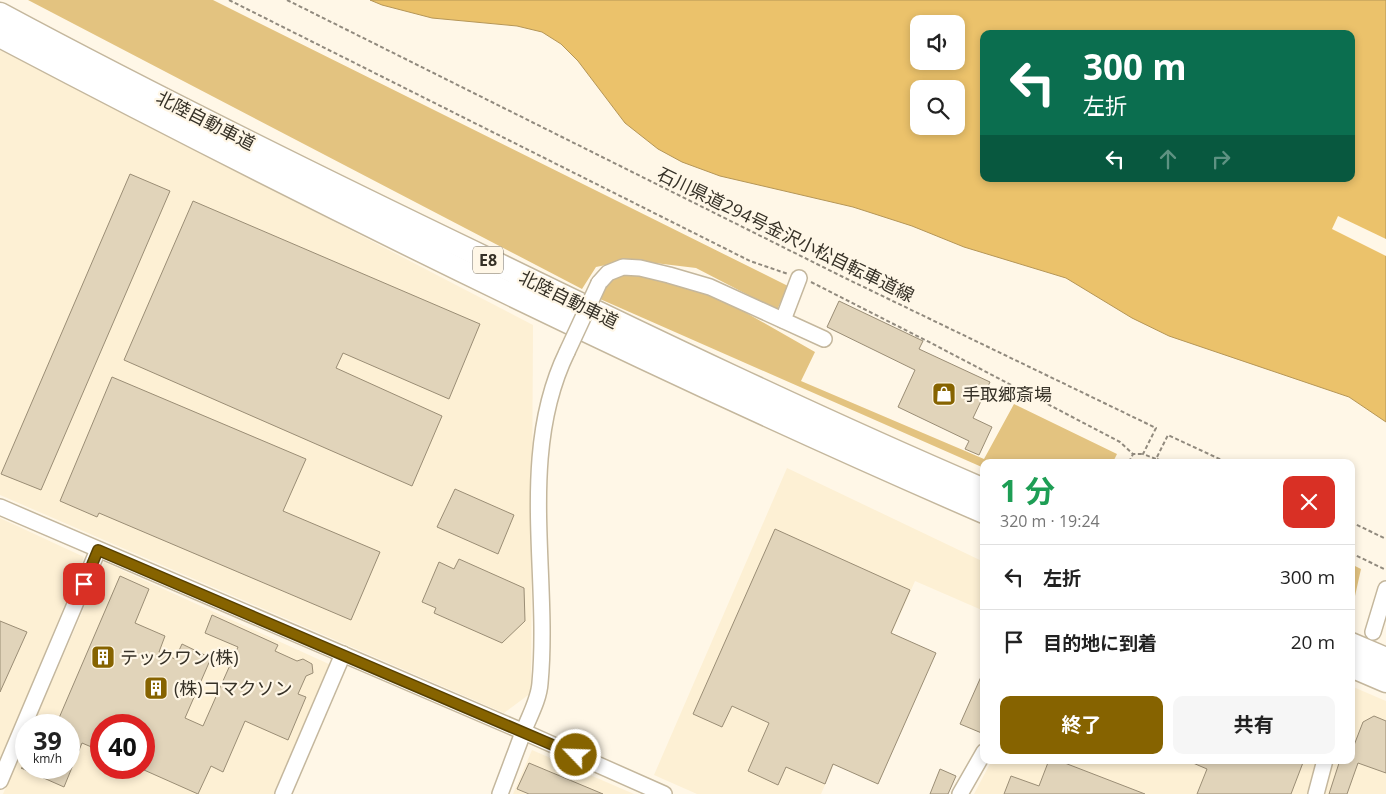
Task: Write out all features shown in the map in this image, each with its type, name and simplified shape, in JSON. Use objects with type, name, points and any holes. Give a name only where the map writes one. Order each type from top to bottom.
[{"type":"highway","name":"北陸自動車道","points":[[0,14],[216,126],[630,329],[980,488]]},
{"type":"highway","name":"北陸自動車道","points":[[0,36],[188,135],[487,284],[742,404],[980,510]]},
{"type":"highway","points":[[1355,646],[1386,659]]},
{"type":"highway","points":[[1355,668],[1386,681]]},
{"type":"street","points":[[500,794],[534,706],[540,685],[542,586],[539,488],[542,442],[548,402],[560,367],[600,283],[608,273],[623,267],[640,268],[710,286],[824,339]]},
{"type":"street","points":[[783,320],[799,278]]},
{"type":"street","points":[[0,507],[664,794]]},
{"type":"street","points":[[0,781],[98,550]]},
{"type":"street","points":[[1373,632],[1386,589]]},
{"type":"street","points":[[283,794],[343,654]]},
{"type":"street","points":[[960,794],[980,759]]},
{"type":"street","points":[[1316,794],[1324,764]]},
{"type":"path","points":[[229,0],[750,261],[811,282],[1111,437],[1120,442],[1133,454],[1143,454],[1156,459],[1168,435],[1220,459]]},
{"type":"path","name":"石川県道294号金沢小松自転車道線","points":[[287,0],[844,277],[1156,428],[1143,454]]},
{"type":"path","points":[[1130,459],[1133,454]]},
{"type":"path","points":[[1355,524],[1386,539]]},
{"type":"path","points":[[1355,555],[1386,570]]},
{"type":"shaded area","points":[[28,0],[213,0],[788,286],[777,310],[696,268],[630,260],[596,267],[582,289]]},
{"type":"shaded area","points":[[370,0],[1386,0],[1386,422],[1349,397],[1169,336],[1132,318],[1066,278],[964,247],[912,226],[853,207],[720,176],[682,162],[658,149],[625,123],[578,61],[561,44],[542,32],[517,26],[432,18]]},
{"type":"shaded area","points":[[0,48],[533,325],[531,693],[504,713],[0,495]]},
{"type":"shaded area","points":[[634,273],[708,291],[815,352],[801,381],[984,459],[980,459],[980,466],[600,299],[608,282],[620,275]]},
{"type":"shaded area","points":[[1014,404],[1117,454],[1114,459],[984,459]]},
{"type":"shaded area","points":[[787,468],[980,560],[980,609],[915,581],[821,794],[697,794],[654,775]]},
{"type":"shaded area","points":[[0,518],[84,557],[20,714],[15,714],[15,726],[0,763]]},
{"type":"shaded area","points":[[104,562],[331,665],[278,794],[3,794],[15,766],[15,779],[80,779],[80,714],[38,714]]},
{"type":"shaded area","points":[[1355,566],[1361,569],[1355,596]]},
{"type":"shaded area","points":[[1355,688],[1386,701],[1386,794],[1319,794],[1326,764],[1355,764]]},
{"type":"shaded area","points":[[532,750],[634,794],[513,794]]},
{"type":"shaded area","points":[[990,764],[1315,764],[1308,794],[974,794]]},
{"type":"pier","points":[[1338,216],[1386,239],[1386,256],[1332,229]]},
{"type":"building","points":[[130,174],[170,191],[41,490],[1,474]]},
{"type":"building","points":[[193,201],[480,324],[449,399],[343,353],[336,368],[442,416],[412,486],[124,360]]},
{"type":"building","points":[[839,301],[923,341],[919,349],[990,382],[973,418],[992,427],[979,455],[965,449],[969,441],[898,407],[915,370],[827,327]]},
{"type":"building","points":[[112,377],[306,459],[283,511],[380,552],[351,620],[99,513],[97,517],[60,501]]},
{"type":"building","points":[[455,489],[514,515],[498,554],[437,527]]},
{"type":"building","points":[[775,529],[910,590],[891,633],[936,653],[878,784],[833,764],[825,784],[786,767],[778,785],[748,771],[769,723],[732,706],[722,727],[693,714]]},
{"type":"building","points":[[459,559],[524,588],[525,621],[502,643],[434,613],[436,608],[422,602],[439,562],[454,569]]},
{"type":"building","name":"(株)コマクソン","points":[[120,576],[149,589],[135,623],[165,636],[159,652],[175,659],[182,644],[211,658],[185,718],[203,726],[238,647],[205,633],[212,615],[278,645],[275,651],[297,661],[303,659],[312,664],[313,673],[306,676],[298,694],[306,697],[288,740],[245,721],[223,772],[211,766],[198,794],[155,775],[155,714],[90,714],[90,746],[82,743],[80,748],[80,714],[61,714]]},
{"type":"building","points":[[0,621],[27,632],[0,692]]},
{"type":"building","points":[[980,679],[980,732],[960,724]]},
{"type":"building","points":[[1374,716],[1386,721],[1386,773],[1358,763],[1347,794],[1329,794],[1339,764],[1355,764],[1355,743],[1363,722]]},
{"type":"building","points":[[529,763],[603,794],[529,794],[517,789]]},
{"type":"building","points":[[1047,764],[1067,764],[1145,794],[1004,794],[1011,776],[1039,786]]},
{"type":"building","points":[[1195,764],[1302,764],[1291,794],[1197,794],[1207,769]]},
{"type":"building","points":[[940,769],[956,776],[948,794],[930,794]]},
{"type":"building","name":"(株)コマクソン","points":[[46,779],[67,779],[64,787]]},
{"type":"place","name":"手取郷斎場","points":[[944,394]]},
{"type":"place","name":"テックワン(株)","points":[[103,657]]},
{"type":"place","name":"(株)コマクソン","points":[[156,688]]},
{"type":"route","points":[[84,584],[98,550],[576,755]]}]
